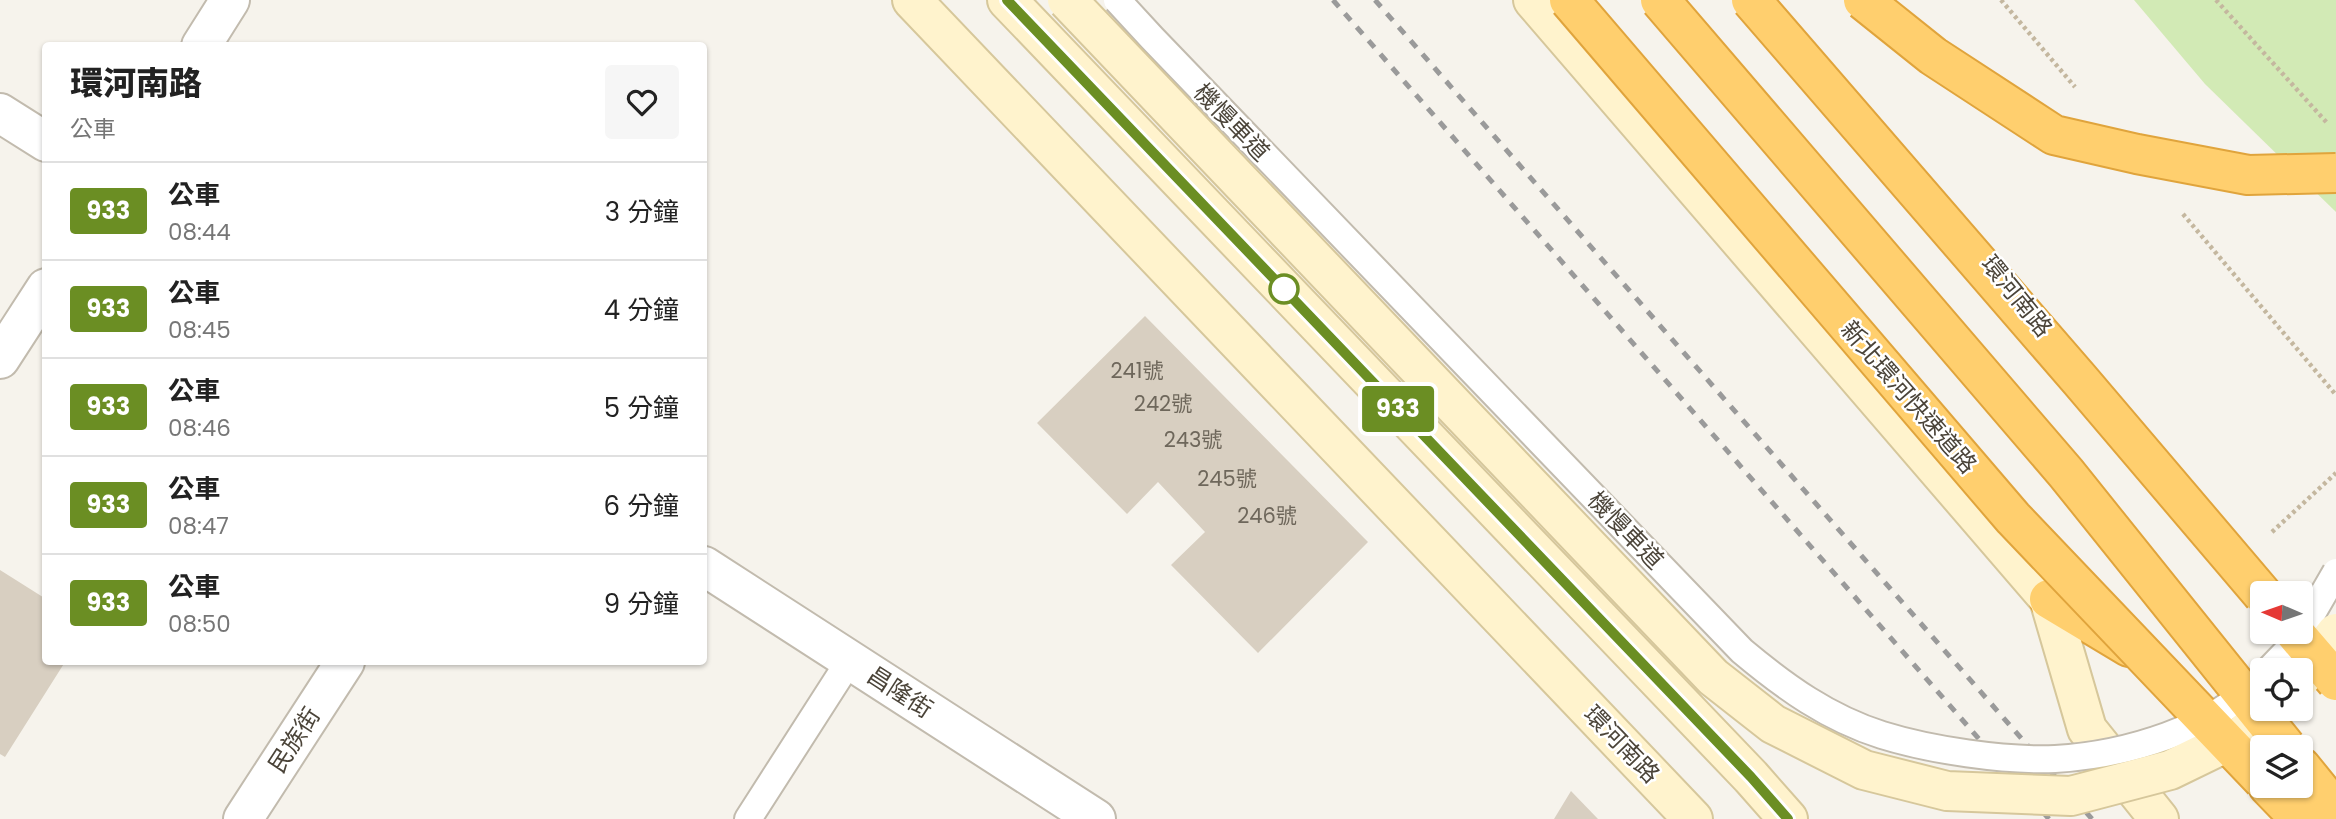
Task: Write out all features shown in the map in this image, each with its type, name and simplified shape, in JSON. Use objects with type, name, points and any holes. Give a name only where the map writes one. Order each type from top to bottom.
[{"type":"highway","name":"新北環河快速道路","points":[[1569,0],[2013,518],[2250,766]]},
{"type":"highway","points":[[1660,0],[2066,473],[2276,735]]},
{"type":"highway","points":[[1751,0],[2250,581]]},
{"type":"highway","points":[[1863,0],[1933,56],[2054,135],[2248,175],[2336,173]]},
{"type":"highway","points":[[2049,599],[2169,671],[2250,756]]},
{"type":"highway","points":[[2302,644],[2336,684]]},
{"type":"highway","points":[[2313,781],[2336,810]]},
{"type":"highway","points":[[2280,798],[2300,819]]},
{"type":"highway","points":[[2289,798],[2309,819]]},
{"type":"street","points":[[204,42],[230,0]]},
{"type":"street","name":"環河南路","points":[[912,0],[1693,819]]},
{"type":"street","points":[[1007,0],[1773,813]]},
{"type":"street","points":[[1067,0],[1713,677],[1773,724],[1864,770],[1947,790],[2070,796],[2170,770],[2242,734],[2258,721]]},
{"type":"street","points":[[1533,0],[2049,599],[2087,729],[2159,819]]},
{"type":"street","name":"環河南路","points":[[1766,0],[1977,247],[2251,581]]},
{"type":"street","points":[[0,113],[42,139]]},
{"type":"street","points":[[0,359],[42,294]]},
{"type":"street","name":"昌隆街","points":[[707,568],[1096,819]]},
{"type":"street","points":[[2313,663],[2336,633]]},
{"type":"street","name":"民族街","points":[[243,819],[343,665]]},
{"type":"lane","name":"機慢車道","points":[[1117,0],[1742,651],[1782,684],[1822,708],[1882,735],[1995,756],[2055,759],[2108,751],[2163,738],[2221,712],[2250,688]]},
{"type":"lane","points":[[2281,658],[2295,643],[2336,572]]},
{"type":"lane","points":[[748,819],[850,660]]},
{"type":"path","points":[[2216,0],[2336,132]]},
{"type":"path","points":[[2271,532],[2336,472]]},
{"type":"green space","points":[[2134,0],[2336,0],[2336,212],[2205,84]]},
{"type":"building","points":[[1145,316],[1368,542],[1258,653],[1171,565],[1205,532],[1158,482],[1127,514],[1037,423]]},
{"type":"building","points":[[0,570],[42,596],[42,665],[63,665],[5,757],[0,754]]},
{"type":"building","points":[[1571,791],[1598,819],[1554,819]]},
{"type":"railway","points":[[1333,0],[2049,819]]},
{"type":"railway","points":[[1375,0],[2092,819]]},
{"type":"bus line","name":"933","points":[[1007,0],[1773,800],[1788,819]]}]
